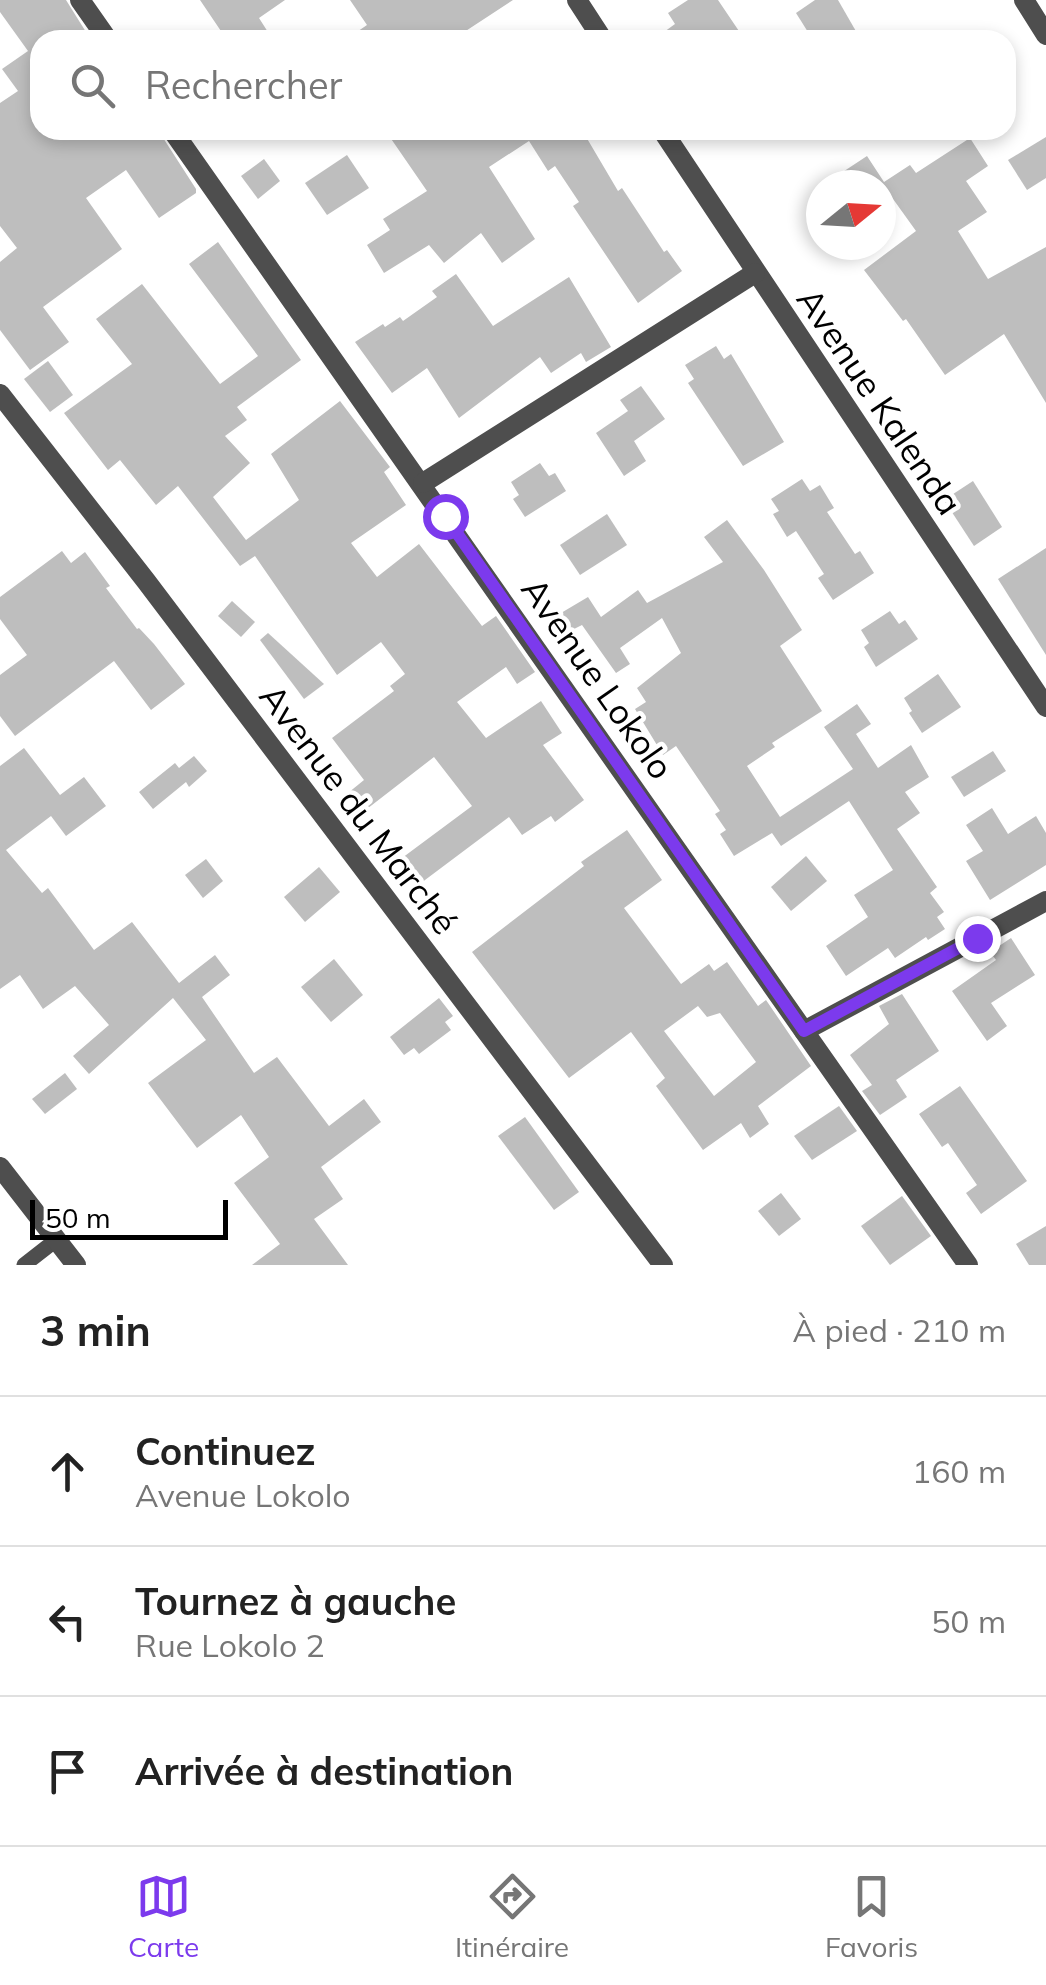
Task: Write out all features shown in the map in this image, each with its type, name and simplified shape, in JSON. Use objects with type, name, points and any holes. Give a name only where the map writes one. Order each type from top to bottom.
[{"type":"street","points":[[80,0],[101,30]]},
{"type":"street","points":[[578,0],[598,30]]},
{"type":"street","points":[[1024,0],[1046,35]]},
{"type":"street","name":"Avenue Lokolo","points":[[179,140],[968,1265]]},
{"type":"street","name":"Avenue Kalenda","points":[[669,140],[1046,706]]},
{"type":"street","points":[[423,483],[755,273]]},
{"type":"street","name":"Avenue du Marché","points":[[0,394],[663,1265]]},
{"type":"street","points":[[804,1031],[1046,901]]},
{"type":"street","points":[[0,1167],[76,1265]]},
{"type":"lane","points":[[24,1265],[56,1240]]},
{"type":"building","points":[[0,0],[66,0],[85,30],[30,30],[30,140],[164,140],[196,189],[196,193],[159,218],[126,170],[86,198],[122,249],[43,307],[69,342],[30,370],[0,330],[0,262],[17,248],[0,226],[0,103],[18,91],[2,69],[28,51],[0,12]]},
{"type":"building","points":[[200,0],[285,0],[259,18],[267,30],[220,30]]},
{"type":"building","points":[[350,0],[513,0],[467,30],[360,30],[367,25]]},
{"type":"building","points":[[688,0],[718,0],[738,30],[667,30],[675,24],[668,13]]},
{"type":"building","points":[[815,0],[838,0],[855,30],[807,30],[796,13]]},
{"type":"building","points":[[1046,137],[1046,178],[1027,190],[1008,160]]},
{"type":"building","points":[[392,140],[588,140],[618,191],[622,188],[664,252],[667,250],[682,271],[638,303],[573,206],[579,202],[555,166],[548,171],[529,141],[489,167],[535,239],[502,263],[481,233],[444,263],[429,245],[384,273],[367,245],[390,230],[383,219],[427,191]]},
{"type":"building","points":[[971,140],[988,166],[966,181],[987,212],[958,231],[988,279],[1046,247],[1046,403],[1004,334],[945,375],[906,319],[903,321],[864,270],[877,260],[896,260],[896,246],[916,231],[896,203],[896,174],[910,165],[916,173]]},
{"type":"building","points":[[347,155],[369,188],[327,215],[305,183]]},
{"type":"building","points":[[867,156],[876,170],[846,170]]},
{"type":"building","points":[[264,159],[280,181],[258,199],[241,176]]},
{"type":"building","points":[[218,242],[301,360],[237,407],[247,420],[225,436],[250,463],[213,497],[246,540],[299,500],[271,454],[340,401],[390,467],[384,472],[406,505],[351,543],[377,577],[419,544],[482,626],[496,616],[535,672],[517,684],[506,667],[457,702],[486,738],[541,701],[562,733],[543,745],[584,800],[555,822],[551,816],[522,835],[509,817],[421,883],[402,858],[472,806],[434,757],[363,812],[348,793],[364,780],[332,738],[394,691],[390,686],[405,674],[381,642],[337,675],[255,556],[240,566],[178,486],[156,505],[120,460],[108,470],[64,413],[132,364],[96,319],[142,284],[220,384],[258,356],[189,264]]},
{"type":"building","points":[[456,274],[493,326],[569,277],[611,347],[586,362],[581,353],[551,373],[540,357],[459,418],[427,368],[392,393],[355,342],[383,324],[385,327],[400,317],[403,321],[437,297],[432,291]]},
{"type":"building","points":[[716,346],[724,359],[731,354],[784,442],[743,466],[688,383],[694,379],[685,365]]},
{"type":"building","points":[[48,361],[73,395],[50,412],[24,379]]},
{"type":"building","points":[[641,386],[665,419],[634,441],[646,461],[624,476],[596,433],[628,411],[620,400]]},
{"type":"building","points":[[540,463],[549,476],[555,473],[566,491],[525,517],[513,499],[519,495],[511,482]]},
{"type":"building","points":[[802,479],[810,491],[820,485],[834,508],[827,512],[855,554],[860,551],[874,573],[833,600],[818,578],[824,574],[796,531],[787,537],[773,514],[779,511],[771,499]]},
{"type":"building","points":[[973,481],[1002,527],[974,546],[944,500]]},
{"type":"building","points":[[607,514],[627,545],[580,575],[560,545]]},
{"type":"building","points":[[727,520],[802,630],[780,646],[822,711],[772,743],[775,747],[747,766],[780,817],[853,769],[824,727],[857,704],[871,724],[856,734],[878,768],[911,745],[929,777],[905,792],[920,813],[897,829],[937,887],[930,893],[944,912],[937,917],[945,929],[895,958],[888,948],[846,976],[826,946],[868,917],[854,895],[893,870],[849,801],[781,846],[772,833],[734,856],[720,834],[726,830],[715,814],[720,811],[676,746],[663,755],[635,709],[646,702],[637,688],[681,653],[662,618],[620,648],[630,664],[616,673],[582,625],[570,631],[561,613],[588,597],[601,617],[638,590],[647,603],[723,562],[704,537]]},
{"type":"building","points":[[1046,548],[1046,655],[998,579]]},
{"type":"building","points":[[62,551],[71,563],[85,552],[137,629],[185,684],[151,710],[114,661],[15,736],[0,716],[0,675],[27,655],[0,619],[0,597]]},
{"type":"building","points":[[232,601],[255,622],[241,637],[218,616]]},
{"type":"building","points":[[890,611],[899,624],[905,620],[918,639],[876,667],[864,647],[869,643],[861,630]]},
{"type":"building","points":[[268,633],[324,684],[304,699],[260,640]]},
{"type":"building","points":[[938,674],[961,707],[922,733],[904,698]]},
{"type":"building","points":[[24,748],[60,795],[84,777],[106,806],[66,836],[51,816],[6,850],[42,893],[48,888],[94,950],[132,922],[179,983],[215,955],[230,975],[202,997],[254,1073],[277,1057],[329,1126],[364,1099],[381,1122],[321,1167],[343,1199],[314,1219],[348,1265],[252,1265],[280,1244],[234,1183],[269,1157],[241,1115],[197,1148],[148,1083],[206,1040],[173,998],[89,1074],[73,1056],[109,1025],[75,986],[43,1009],[20,975],[0,989],[0,766]]},
{"type":"building","points":[[993,751],[1006,771],[964,797],[951,777]]},
{"type":"building","points":[[194,756],[207,771],[189,787],[186,782],[153,809],[139,792],[175,763],[179,768]]},
{"type":"building","points":[[992,808],[1008,834],[1036,816],[1046,833],[1046,865],[990,900],[966,861],[983,851],[966,825]]},
{"type":"building","points":[[627,830],[662,880],[624,908],[681,984],[709,964],[714,971],[727,962],[758,1006],[766,1000],[811,1066],[758,1106],[769,1124],[750,1138],[741,1123],[703,1150],[656,1086],[665,1078],[631,1032],[569,1078],[472,952],[584,866],[581,862]],"holes":[[[698,1006],[707,1017],[720,1013],[756,1062],[714,1096],[664,1031]]]},
{"type":"building","points":[[806,856],[827,881],[791,911],[771,887]]},
{"type":"building","points":[[206,859],[223,881],[203,898],[185,875]]},
{"type":"building","points":[[319,867],[340,892],[305,922],[284,897]]},
{"type":"building","points":[[1011,938],[1035,975],[991,1003],[1007,1026],[987,1041],[952,991],[996,960],[990,952]]},
{"type":"building","points":[[334,959],[363,995],[331,1022],[301,987]]},
{"type":"building","points":[[902,994],[939,1051],[896,1080],[907,1097],[880,1115],[862,1091],[872,1085],[850,1055],[889,1024],[879,1006]]},
{"type":"building","points":[[439,998],[453,1016],[445,1022],[451,1030],[419,1054],[414,1048],[404,1055],[390,1037]]},
{"type":"building","points":[[65,1073],[77,1089],[45,1114],[32,1099]]},
{"type":"building","points":[[960,1086],[1027,1181],[981,1214],[966,1193],[977,1185],[948,1143],[942,1147],[919,1114]]},
{"type":"building","points":[[839,1106],[857,1131],[812,1160],[794,1136]]},
{"type":"building","points":[[525,1117],[579,1192],[554,1210],[498,1136]]},
{"type":"building","points":[[781,1193],[801,1219],[779,1236],[758,1211]]},
{"type":"building","points":[[902,1196],[931,1236],[890,1265],[861,1226]]},
{"type":"building","points":[[1046,1226],[1046,1265],[1029,1265],[1016,1244]]},
{"type":"route","points":[[445,516],[804,1031],[977,938]]}]
